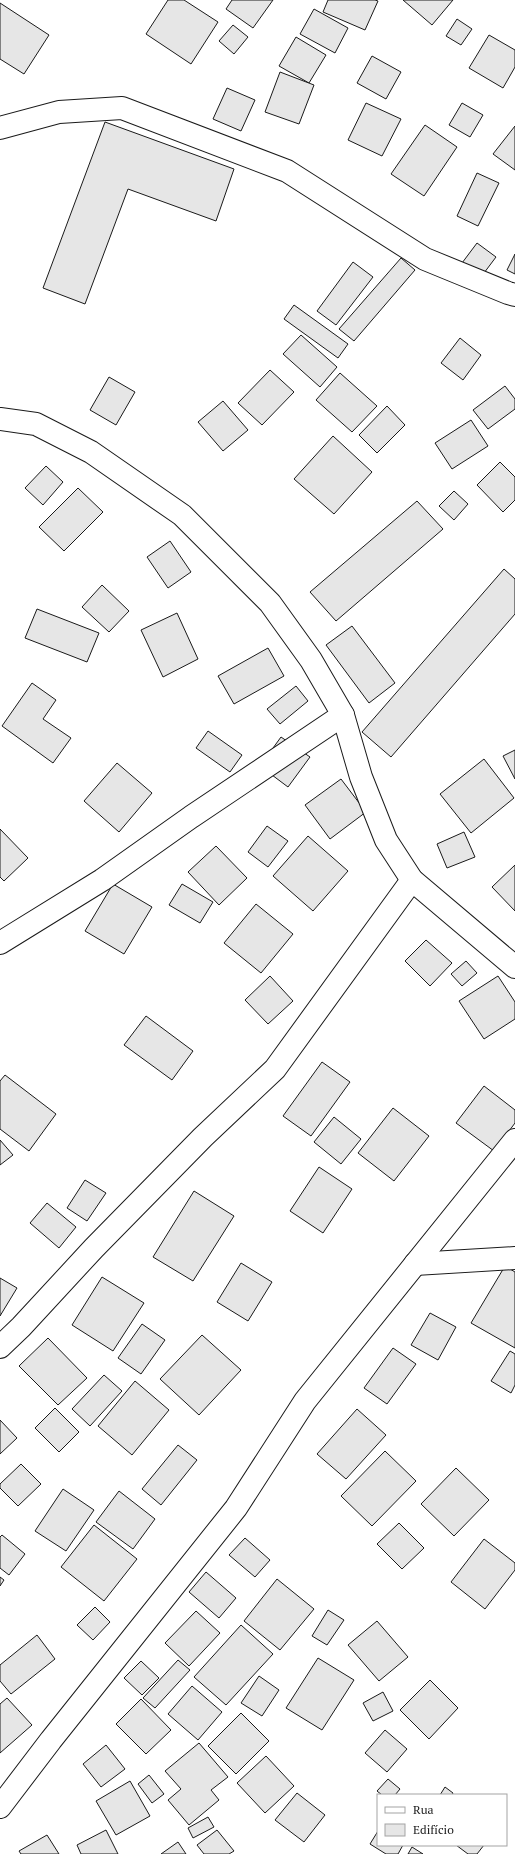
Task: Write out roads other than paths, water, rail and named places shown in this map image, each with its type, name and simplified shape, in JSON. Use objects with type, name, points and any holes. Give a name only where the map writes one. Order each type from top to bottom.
[{"type":"street","points":[[0,128],[59,112],[122,108],[287,172],[425,259],[515,295]]},
{"type":"street","points":[[0,419],[36,424],[91,452],[182,515],[270,603],[312,660],[343,715],[362,777],[386,840],[412,880],[515,967]]},
{"type":"street","points":[[0,943],[102,880],[191,817],[343,715]]},
{"type":"street","points":[[0,1347],[21,1327],[94,1248],[203,1136],[275,1069],[412,880]]},
{"type":"street","points":[[0,1807],[51,1740],[236,1508],[305,1401],[515,1140]]},
{"type":"street","points":[[415,1264],[515,1258]]}]
